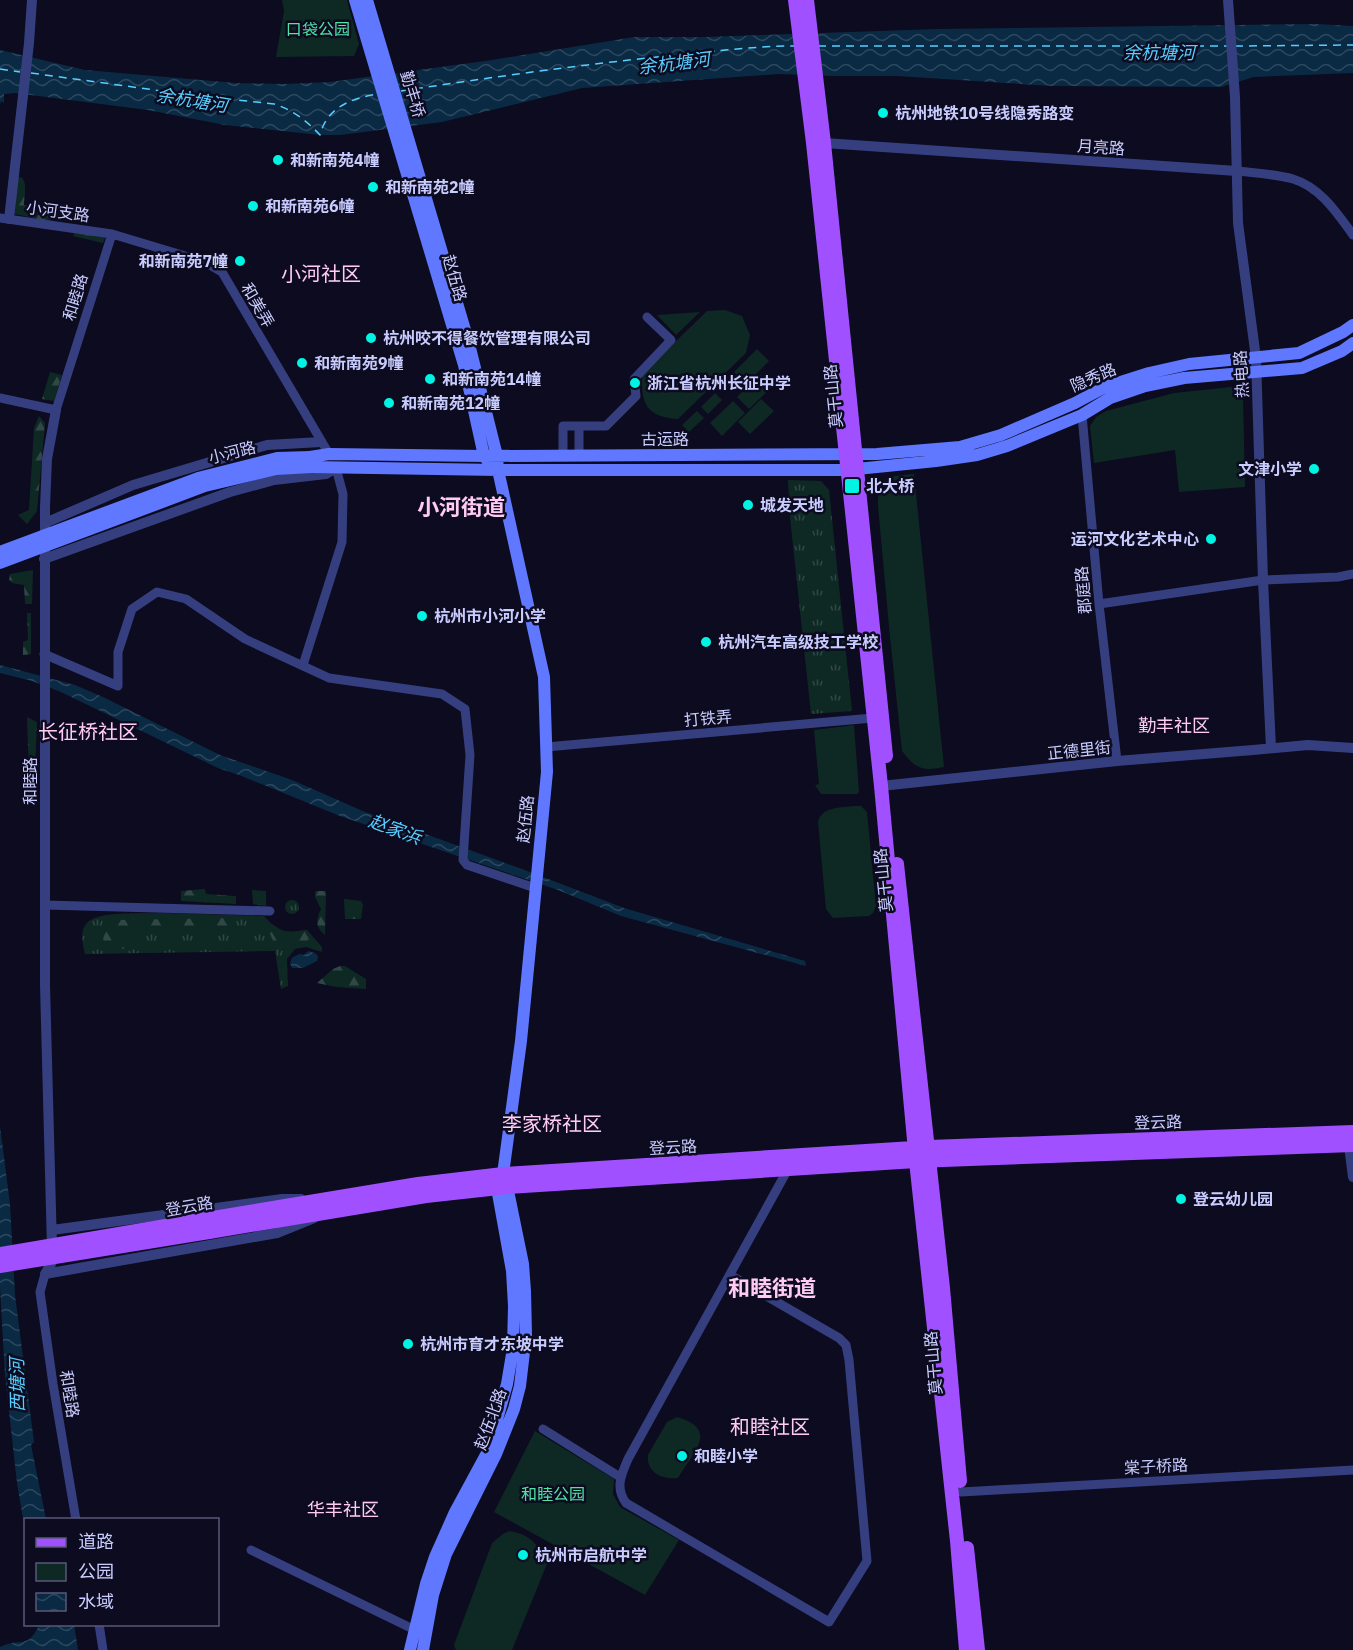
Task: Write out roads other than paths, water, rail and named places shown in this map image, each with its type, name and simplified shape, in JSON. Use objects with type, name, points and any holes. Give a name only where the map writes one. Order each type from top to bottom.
[{"type":"main road","points":[[355,0],[375,46]]},
{"type":"main road","points":[[367,0],[375,46]]},
{"type":"main road","points":[[795,0],[814,107]]},
{"type":"main road","points":[[807,0],[814,107]]},
{"type":"main road","name":"勤丰桥","points":[[375,46],[409,158]]},
{"type":"main road","name":"莫干山路","points":[[814,107],[824,143],[873,718],[885,785]]},
{"type":"main road","name":"莫干山路","points":[[814,107],[851,454]]},
{"type":"main road","name":"赵伍路","points":[[409,158],[464,365],[490,456],[498,470],[544,676],[547,772],[521,1041],[503,1183]]},
{"type":"main road","name":"隐秀路","points":[[851,454],[960,447],[1001,435],[1075,403],[1105,387],[1149,373],[1189,364],[1299,353],[1343,333],[1353,325]]},
{"type":"main road","name":"隐秀路","points":[[852,470],[977,454],[1007,446],[1082,415],[1110,398],[1145,386],[1184,378],[1302,368],[1342,351],[1353,343]]},
{"type":"main road","name":"小河路","points":[[0,563],[205,486],[311,462],[329,454],[490,456]]},
{"type":"main road","name":"古运路","points":[[490,456],[851,454]]},
{"type":"main road","name":"小河路","points":[[0,552],[198,478],[277,459],[311,462]]},
{"type":"main road","name":"古运路","points":[[311,462],[336,468],[852,470]]},
{"type":"main road","name":"莫干山路","points":[[852,470],[922,1155],[966,1650]]},
{"type":"main road","name":"登云路","points":[[0,1266],[208,1226],[334,1205],[426,1196],[503,1183],[922,1155],[1351,1139]]},
{"type":"main road","name":"莫干山路","points":[[922,1155],[943,1288],[978,1650]]},
{"type":"main road","name":"登云路","points":[[503,1183],[788,1169],[922,1155]]},
{"type":"main road","name":"赵伍北路","points":[[410,1650],[435,1557],[455,1512],[488,1451],[507,1384],[513,1348],[514,1306],[503,1183]]},
{"type":"main road","name":"赵伍北路","points":[[423,1650],[433,1595],[446,1554],[496,1454],[514,1409],[520,1386],[526,1335],[523,1264],[503,1183]]},
{"type":"main road","name":"登云路","points":[[0,1254],[208,1226]]},
{"type":"street","points":[[4,219],[22,105],[32,0]]},
{"type":"street","name":"热电路","points":[[1229,6],[1235,97],[1238,222],[1256,358],[1271,748]]},
{"type":"street","name":"月亮路","points":[[824,143],[1237,171],[1293,179],[1316,191],[1353,235]]},
{"type":"street","name":"小河支路","points":[[4,219],[112,234]]},
{"type":"street","name":"和睦路","points":[[76,1518],[40,1292],[45,1274],[52,1262],[45,984],[45,523],[47,459],[56,410],[112,234]]},
{"type":"street","name":"和美弄","points":[[112,234],[205,262],[222,272],[329,454]]},
{"type":"street","points":[[563,456],[563,426],[606,426],[636,396],[634,379],[671,340],[647,317]]},
{"type":"street","points":[[4,398],[56,410]]},
{"type":"street","name":"郡庭路","points":[[1082,415],[1099,604],[1117,761]]},
{"type":"street","points":[[579,426],[579,456]]},
{"type":"street","points":[[45,523],[133,485],[256,448],[267,445],[321,442]]},
{"type":"street","points":[[44,559],[230,492],[274,480],[326,474],[336,468],[343,494],[342,542],[303,665]]},
{"type":"street","points":[[1099,604],[1263,580],[1338,577],[1353,574]]},
{"type":"street","points":[[44,660],[117,686],[118,651],[132,609],[157,592],[186,599],[245,639],[329,678],[442,694],[465,709],[470,755],[463,860],[467,865],[535,887]]},
{"type":"street","name":"打铁弄","points":[[546,747],[873,718]]},
{"type":"street","name":"正德里街","points":[[885,785],[1117,761],[1308,745],[1353,748]]},
{"type":"street","points":[[45,905],[270,911]]},
{"type":"street","points":[[1351,1139],[1353,1177]]},
{"type":"street","points":[[730,1275],[839,1338],[846,1345],[867,1561],[829,1622],[626,1503],[620,1495],[620,1477],[730,1275],[788,1169]]},
{"type":"street","points":[[52,1230],[282,1199],[334,1205]]},
{"type":"street","points":[[45,1274],[278,1233],[334,1205]]},
{"type":"street","points":[[543,1429],[620,1477]]},
{"type":"street","name":"棠子桥路","points":[[961,1492],[1353,1470]]},
{"type":"street","points":[[251,1550],[415,1630]]},
{"type":"street","points":[[99,1626],[103,1650]]},
{"type":"water","name":"余杭塘河","points":[[1316,24],[1353,26],[1353,73],[1254,77],[1221,87],[1052,86],[897,76],[779,74],[582,88],[442,122],[340,135],[225,125],[148,110],[15,93],[4,94],[4,103],[1,101],[0,105],[0,50],[85,70],[236,83],[285,84],[330,82],[492,60],[634,37],[704,37],[938,29]]},
{"type":"water","name":"赵家浜","points":[[0,665],[75,685],[220,755],[292,780],[365,812],[624,908],[805,961],[806,966],[621,916],[558,890],[340,816],[218,768],[61,692],[32,681],[0,673]]},
{"type":"water","points":[[308,951],[318,956],[317,961],[303,968],[292,968],[290,963],[292,958],[299,954],[304,955]]},
{"type":"water","name":"西塘河","points":[[0,1126],[10,1204],[15,1295],[34,1442],[31,1445],[46,1518],[24,1518],[24,1524],[5,1376],[0,1287]]},
{"type":"water","points":[[38,1626],[74,1626],[78,1650],[0,1650],[0,1647],[7,1644],[23,1642],[35,1633]]},
{"type":"place","name":"杭州地铁10号线隐秀路变","points":[[883,113]]},
{"type":"place","name":"和新南苑4幢","points":[[278,160]]},
{"type":"place","name":"和新南苑2幢","points":[[373,187]]},
{"type":"place","name":"和新南苑6幢","points":[[253,206]]},
{"type":"place","name":"和新南苑7幢","points":[[240,261]]},
{"type":"place","name":"杭州咬不得餐饮管理有限公司","points":[[371,338]]},
{"type":"place","name":"和新南苑9幢","points":[[302,363]]},
{"type":"place","name":"和新南苑14幢","points":[[430,379]]},
{"type":"place","name":"浙江省杭州长征中学","points":[[635,383]]},
{"type":"place","name":"和新南苑12幢","points":[[389,403]]},
{"type":"place","name":"文津小学","points":[[1314,469]]},
{"type":"place","name":"北大桥","points":[[852,486]]},
{"type":"place","name":"城发天地","points":[[748,505]]},
{"type":"place","name":"运河文化艺术中心","points":[[1211,539]]},
{"type":"place","name":"杭州市小河小学","points":[[422,616]]},
{"type":"place","name":"杭州汽车高级技工学校","points":[[706,642]]},
{"type":"place","name":"登云幼儿园","points":[[1181,1199]]},
{"type":"place","name":"杭州市育才东坡中学","points":[[408,1344]]},
{"type":"place","name":"和睦小学","points":[[682,1456]]},
{"type":"place","name":"杭州市启航中学","points":[[523,1555]]},
{"type":"district","name":"小河社区","points":[[321,273]]},
{"type":"district","name":"小河街道","points":[[461,506]]},
{"type":"district","name":"勤丰社区","points":[[1174,725]]},
{"type":"district","name":"长征桥社区","points":[[88,731]]},
{"type":"district","name":"李家桥社区","points":[[552,1123]]},
{"type":"district","name":"和睦街道","points":[[772,1287]]},
{"type":"district","name":"和睦社区","points":[[770,1426]]},
{"type":"district","name":"华丰社区","points":[[343,1509]]},
{"type":"park label","name":"口袋公园","points":[[318,29]]},
{"type":"park label","name":"和睦公园","points":[[553,1494]]}]
